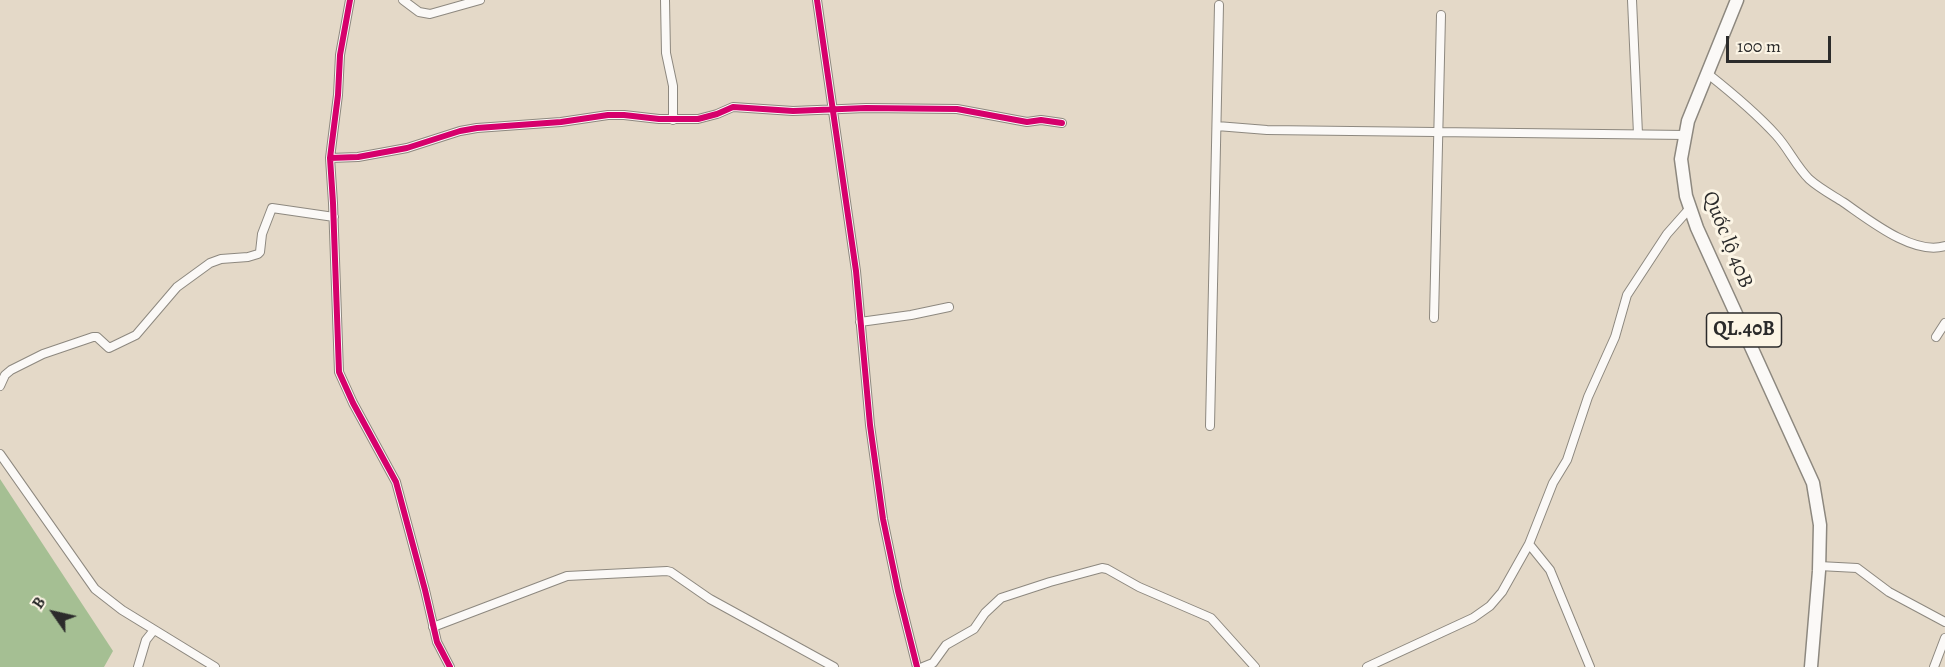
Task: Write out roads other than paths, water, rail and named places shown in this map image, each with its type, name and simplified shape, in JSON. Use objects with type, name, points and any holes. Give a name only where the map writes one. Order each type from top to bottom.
[{"type":"highway","name":"Quốc lộ 40B","points":[[1737,0],[1689,121],[1682,159],[1686,196],[1697,228],[1813,483],[1820,525],[1811,667]]},
{"type":"street","points":[[350,0],[340,55],[338,95],[330,158],[339,372],[348,395],[396,482],[439,649],[450,667]]},
{"type":"street","points":[[403,0],[419,12],[430,14],[480,0]]},
{"type":"street","points":[[666,0],[666,53],[673,87],[673,120]]},
{"type":"street","points":[[817,0],[856,271],[870,425],[883,519],[917,667]]},
{"type":"street","points":[[1632,0],[1638,134]]},
{"type":"street","points":[[1210,426],[1219,5]]},
{"type":"street","points":[[1434,318],[1441,15]]},
{"type":"street","points":[[1708,74],[1778,136],[1809,178],[1824,190],[1865,219],[1892,234],[1927,247],[1945,246]]},
{"type":"street","points":[[330,158],[368,155],[407,148],[460,131],[498,126],[561,122],[608,115],[673,120],[707,117],[733,108],[793,111],[866,108],[957,109],[1027,122],[1041,120],[1062,123]]},
{"type":"street","points":[[1217,126],[1267,130],[1686,135]]},
{"type":"street","points":[[0,386],[5,375],[11,370],[43,354],[93,337],[109,348],[136,335],[177,287],[210,264],[221,259],[258,254],[262,234],[272,208],[334,217]]},
{"type":"street","points":[[1367,667],[1448,631],[1483,612],[1502,592],[1529,544],[1553,483],[1567,460],[1588,397],[1615,337],[1627,295],[1667,234],[1690,208]]},
{"type":"street","points":[[860,322],[949,307]]},
{"type":"street","points":[[1936,337],[1945,323]]},
{"type":"street","points":[[0,454],[95,589],[108,601],[215,667]]},
{"type":"street","points":[[1529,544],[1550,570],[1590,667]]},
{"type":"street","points":[[1819,566],[1857,568],[1889,592],[1945,622]]},
{"type":"street","points":[[923,667],[933,663],[946,645],[974,629],[985,613],[1002,598],[1102,568],[1139,587],[1211,618],[1255,667]]},
{"type":"street","points":[[433,627],[567,576],[667,571],[834,667]]},
{"type":"street","points":[[138,667],[146,640],[154,630]]},
{"type":"street","points":[[1934,667],[1945,638]]}]
